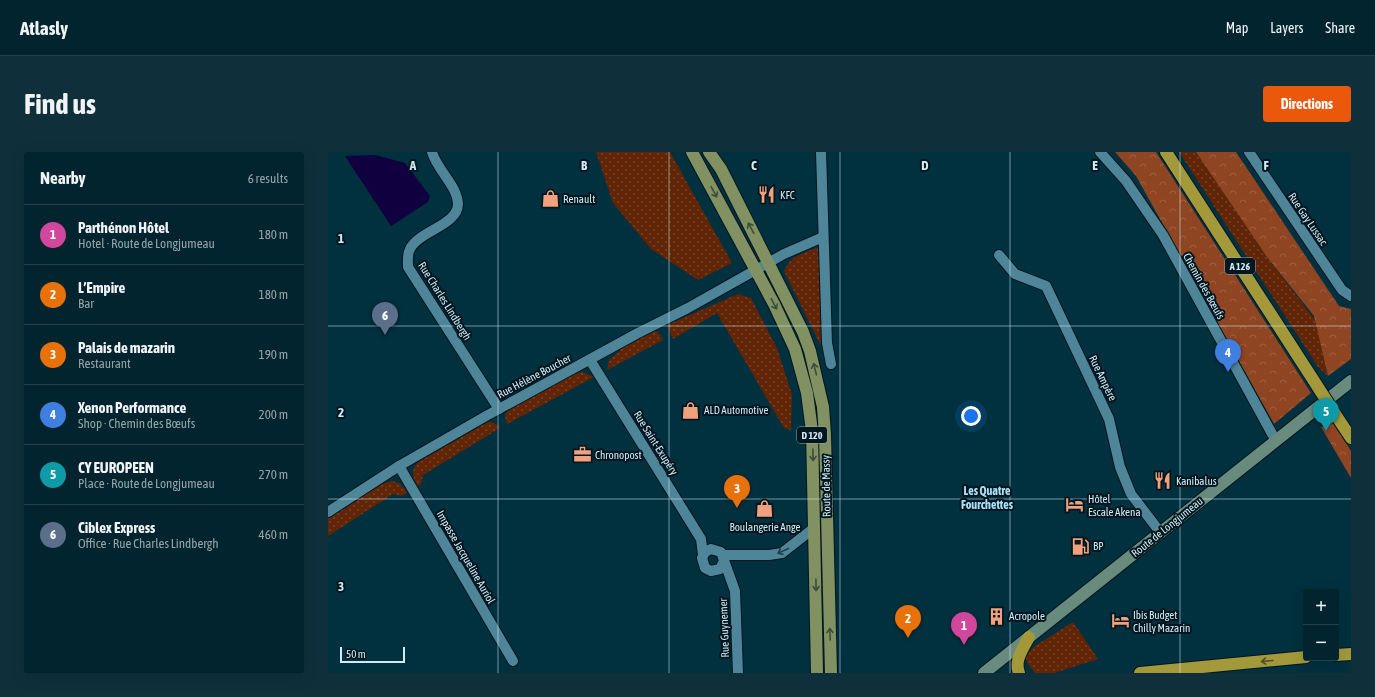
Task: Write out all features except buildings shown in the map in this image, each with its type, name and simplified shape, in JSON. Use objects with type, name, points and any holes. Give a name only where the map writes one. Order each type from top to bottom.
[{"type":"highway","name":"A 126","points":[[1166,152],[1339,415],[1351,430]]},
{"type":"highway","name":"A 126","points":[[1171,152],[1316,380]]},
{"type":"highway","name":"A 126","points":[[1339,415],[1351,438]]},
{"type":"highway","points":[[1019,673],[1017,667],[1018,660],[1029,637]]},
{"type":"highway","points":[[1339,655],[1351,654]]},
{"type":"highway","points":[[1140,673],[1303,657]]},
{"type":"main road","name":"Route de Massy","points":[[692,152],[756,270],[795,349],[807,393],[812,431],[817,673]]},
{"type":"main road","name":"Route de Massy","points":[[709,152],[721,169],[769,262],[803,332],[810,351],[823,407],[831,673]]},
{"type":"street","name":"Rue Charles Lindbergh","points":[[432,152],[455,193],[458,204],[456,212],[449,220],[418,239],[410,249],[408,267],[498,409]]},
{"type":"street","points":[[821,152],[827,343],[831,364]]},
{"type":"street","name":"Chemin des Bœufs","points":[[1100,152],[1126,181],[1163,235],[1276,441]]},
{"type":"street","name":"Rue Gay Lussac","points":[[1249,152],[1342,290],[1351,296]]},
{"type":"street","points":[[756,270],[769,262],[823,237]]},
{"type":"street","name":"Rue Ampère","points":[[999,255],[1015,274],[1046,286],[1109,419],[1120,467],[1131,494],[1160,532]]},
{"type":"street","name":"Rue Hélène Boucher","points":[[328,512],[399,466],[498,409],[695,305],[756,270]]},
{"type":"street","name":"Rue Saint-Exupéry","points":[[590,360],[701,539],[721,555]]},
{"type":"street","name":"Route de Longjumeau","points":[[984,673],[1351,381]]},
{"type":"street","name":"Impasse Jacqueline Auriol","points":[[399,466],[513,660]]},
{"type":"street","points":[[721,555],[722,567],[714,571],[705,568],[702,562],[703,555],[708,550],[721,555],[769,555],[782,553],[814,528]]},
{"type":"street","name":"Rue Saint-Exupéry","points":[[701,539],[703,555]]},
{"type":"street","name":"Rue Guynemer","points":[[721,555],[735,591],[738,673]]},
{"type":"street","name":"Rue Guynemer","points":[[714,571],[732,583]]},
{"type":"shaded area","points":[[596,152],[670,152],[732,263],[698,280],[651,249],[613,203]]},
{"type":"shaded area","points":[[1179,152],[1196,152],[1267,257],[1315,320],[1328,376],[1318,367]]},
{"type":"shaded area","points":[[375,155],[405,163],[430,196],[428,202],[391,226],[345,156]]},
{"type":"shaded area","points":[[819,247],[821,346],[784,271],[790,261],[794,258]]},
{"type":"shaded area","points":[[738,294],[751,298],[777,348],[792,395],[791,430],[784,428],[717,313],[673,339],[667,325]]},
{"type":"shaded area","points":[[653,331],[658,332],[663,340],[607,370],[609,360],[620,351],[619,349]]},
{"type":"shaded area","points":[[583,372],[594,377],[507,424],[505,415],[508,409],[576,373]]},
{"type":"shaded area","points":[[488,421],[496,424],[500,428],[423,475],[421,484],[418,486],[414,479],[413,471],[419,461],[449,442]]},
{"type":"shaded area","points":[[392,481],[399,483],[408,492],[402,496],[393,494],[328,536],[328,518],[381,484]]},
{"type":"shaded area","points":[[1073,622],[1098,659],[1054,673],[1035,673],[1028,664],[1025,656],[1035,646]]},
{"type":"green space","points":[[1115,152],[1156,152],[1311,393],[1274,424],[1136,176]]},
{"type":"green space","points":[[1196,152],[1236,152],[1339,306],[1351,309],[1351,359],[1328,376],[1314,316],[1267,257]]},
{"type":"green space","points":[[1333,422],[1351,451],[1351,478],[1321,427]]},
{"type":"place","name":"KFC","points":[[767,195]]},
{"type":"place","name":"Renault","points":[[550,199]]},
{"type":"place","name":"Ciblex Express","points":[[385,335]]},
{"type":"place","name":"Xenon Performance","points":[[1228,372]]},
{"type":"place","name":"ALD Automotive","points":[[691,410]]},
{"type":"place","name":"CY EUROPEEN","points":[[1326,431]]},
{"type":"place","name":"Chronopost","points":[[582,455]]},
{"type":"place","name":"Kanibalus","points":[[1163,481]]},
{"type":"place","name":"Hôtel Escale Akena","points":[[1075,505]]},
{"type":"place","name":"Palais de mazarin","points":[[737,508]]},
{"type":"place","name":"Boulangerie Ange","points":[[765,509]]},
{"type":"place","name":"BP","points":[[1080,546]]},
{"type":"place","name":"Acropole","points":[[996,616]]},
{"type":"place","name":"Ibis Budget Chilly Mazarin","points":[[1120,621]]},
{"type":"place","name":"L’Empire","points":[[908,638]]},
{"type":"place","name":"Parthénon Hôtel","points":[[964,645]]},
{"type":"district","name":"Les Quatre Fourchettes","points":[[987,498]]}]
